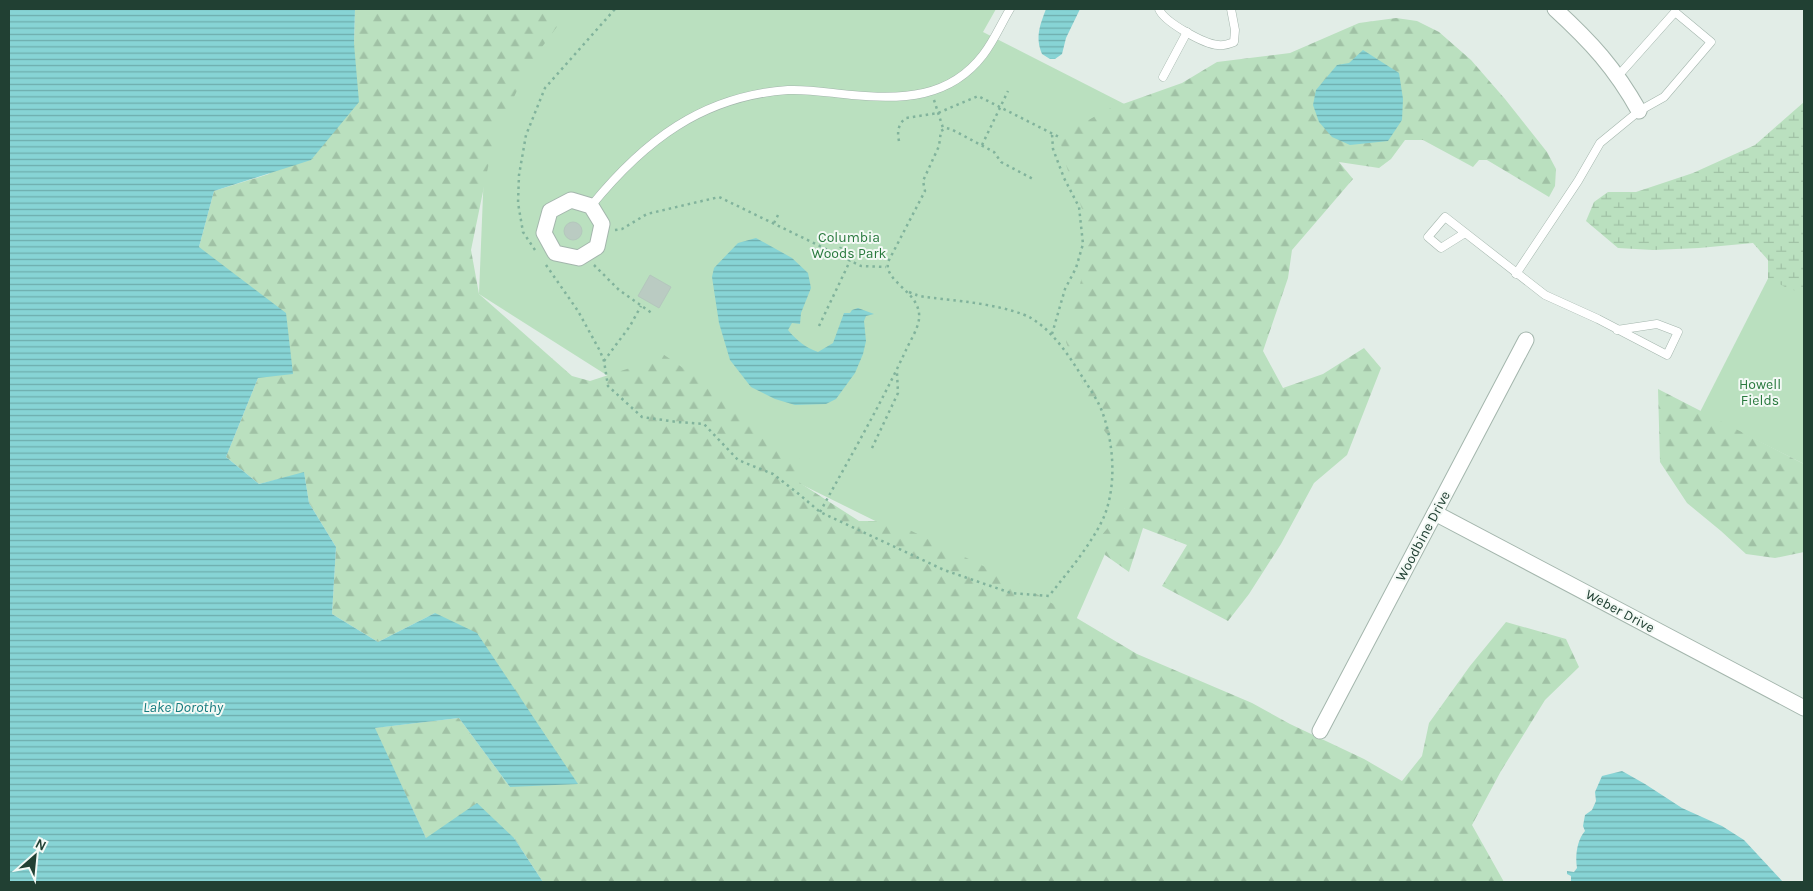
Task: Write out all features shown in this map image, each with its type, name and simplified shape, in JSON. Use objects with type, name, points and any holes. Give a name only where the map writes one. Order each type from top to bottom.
[{"type":"street","points":[[1555,9],[1595,47],[1618,76],[1639,110]]},
{"type":"street","points":[[571,200],[591,206],[602,224],[601,231],[597,247],[579,258],[556,253],[544,233],[550,211],[571,200]]},
{"type":"street","name":"Woodbine Drive","points":[[1320,731],[1526,340]]},
{"type":"street","name":"Weber Drive","points":[[1435,513],[1804,708]]},
{"type":"lane","points":[[591,206],[613,179],[648,146],[678,125],[716,106],[765,93],[786,90],[817,90],[858,96],[900,98],[932,92],[959,78],[972,67],[990,46],[1010,9]]},
{"type":"lane","points":[[1159,9],[1166,20],[1187,32],[1217,45],[1234,42],[1235,30],[1231,9]]},
{"type":"lane","points":[[1516,274],[1578,181],[1600,143],[1639,110],[1664,97],[1711,42],[1675,12],[1618,76]]},
{"type":"lane","points":[[1163,77],[1187,32]]},
{"type":"lane","points":[[1465,233],[1441,248],[1428,237],[1445,216],[1545,295],[1598,319],[1618,330],[1667,355],[1678,332],[1657,324],[1618,330]]},
{"type":"path","points":[[536,252],[523,232],[518,203],[519,176],[526,135],[545,88],[615,9]]},
{"type":"path","points":[[982,145],[1008,91]]},
{"type":"path","points":[[932,92],[944,128]]},
{"type":"path","points":[[899,141],[900,126],[906,118],[938,112],[978,96],[1059,137]]},
{"type":"path","points":[[944,128],[951,129],[982,145],[994,152],[1001,162],[1033,178]]},
{"type":"path","points":[[820,512],[898,368],[919,320],[917,306],[909,292],[892,276],[887,267],[925,191],[923,181],[936,154],[941,131],[944,128]]},
{"type":"path","points":[[1052,134],[1053,148],[1064,178],[1079,207],[1083,244],[1076,268],[1065,290],[1052,334]]},
{"type":"path","points":[[601,231],[622,229],[647,214],[719,197],[866,268],[887,267]]},
{"type":"path","points":[[774,223],[778,215]]},
{"type":"path","points":[[837,254],[841,246]]},
{"type":"path","points":[[587,254],[593,265],[619,290],[653,314]]},
{"type":"path","points":[[541,258],[578,311],[604,361],[608,386],[642,417],[704,424],[738,460],[773,474],[820,512],[944,570],[1011,593],[1048,596],[1079,559],[1101,524],[1107,508],[1113,477],[1111,450],[1103,414],[1070,358],[1052,334],[1030,318],[1004,309],[942,299],[922,298],[909,292]]},
{"type":"path","points":[[819,326],[850,261]]},
{"type":"path","points":[[604,361],[642,306]]},
{"type":"path","points":[[872,448],[898,393],[896,374],[898,368]]},
{"type":"green space","points":[[355,9],[570,9],[531,62],[494,138],[471,250],[479,294],[572,376],[590,381],[630,368],[657,350],[731,401],[764,434],[799,457],[800,483],[859,521],[891,521],[1018,583],[1137,654],[1252,703],[1290,724],[1364,759],[1402,781],[1422,756],[1429,723],[1470,666],[1506,622],[1566,639],[1579,667],[1545,700],[1501,771],[1472,825],[1504,882],[543,882],[514,838],[426,838],[374,728],[459,718],[510,787],[435,613],[378,642],[332,614],[336,547],[309,503],[304,473],[259,484],[226,457],[258,378],[199,247],[214,191],[269,174],[354,44]]},
{"type":"green space","name":"Columbia Woods Park","points":[[545,9],[996,9],[983,32],[1142,113],[1144,465],[1076,620],[701,435],[479,294],[486,121]]},
{"type":"green space","points":[[1396,18],[1417,21],[1439,32],[1471,60],[1547,152],[1556,169],[1555,186],[1549,197],[1487,160],[1479,160],[1473,167],[1423,140],[1405,140],[1391,159],[1379,168],[1339,162],[1353,179],[1292,250],[1288,278],[1263,351],[1283,388],[1323,374],[1364,348],[1381,368],[1347,455],[1314,483],[1281,544],[1249,594],[1228,621],[1162,586],[1187,545],[1143,528],[1129,572],[1105,555],[1100,537],[1125,508],[1126,461],[1098,422],[1066,342],[1086,260],[1085,217],[1067,168],[1059,137],[1106,110],[1182,83],[1217,62],[1290,53],[1359,23]]},
{"type":"green space","points":[[1804,102],[1804,294],[1768,278],[1768,260],[1753,243],[1653,250],[1618,248],[1586,221],[1594,202],[1608,192],[1636,192],[1693,173],[1755,145]]},
{"type":"green space","name":"Howell Fields","points":[[1804,208],[1804,464],[1700,412]]},
{"type":"green space","points":[[1658,389],[1804,464],[1804,552],[1775,558],[1746,554],[1687,503],[1660,462]]},
{"type":"water","name":"Lake Dorothy","points":[[9,9],[355,9],[354,44],[359,102],[311,160],[214,191],[199,247],[286,313],[293,374],[258,378],[226,457],[259,484],[304,472],[309,503],[336,547],[332,614],[378,642],[435,613],[477,633],[578,784],[510,787],[459,718],[375,728],[426,838],[477,803],[514,838],[543,882],[9,882]]},
{"type":"water","points":[[1046,9],[1080,9],[1066,38],[1062,54],[1055,59],[1050,59],[1042,54],[1040,48],[1040,26]]},
{"type":"water","points":[[1363,50],[1399,73],[1403,99],[1402,120],[1388,141],[1350,145],[1332,137],[1319,122],[1313,105],[1316,90],[1337,65],[1349,63]]},
{"type":"water","points":[[756,238],[792,258],[808,273],[811,288],[801,313],[800,324],[792,323],[788,330],[805,346],[818,352],[833,343],[844,313],[850,313],[858,308],[874,314],[866,316],[864,321],[866,341],[855,373],[836,399],[826,404],[795,405],[775,399],[751,387],[730,360],[719,323],[712,277],[714,268],[738,243]]},
{"type":"water","points":[[1622,771],[1682,808],[1722,826],[1744,840],[1783,882],[1571,882],[1571,876],[1567,874],[1567,871],[1574,872],[1577,868],[1577,848],[1585,831],[1583,826],[1585,815],[1592,810],[1596,801],[1595,792],[1602,776]]},
{"type":"building","points":[[573,222],[579,225],[582,231],[579,237],[573,240],[567,237],[564,231],[567,225]]},
{"type":"building","points":[[650,275],[671,287],[659,308],[638,296]]}]
